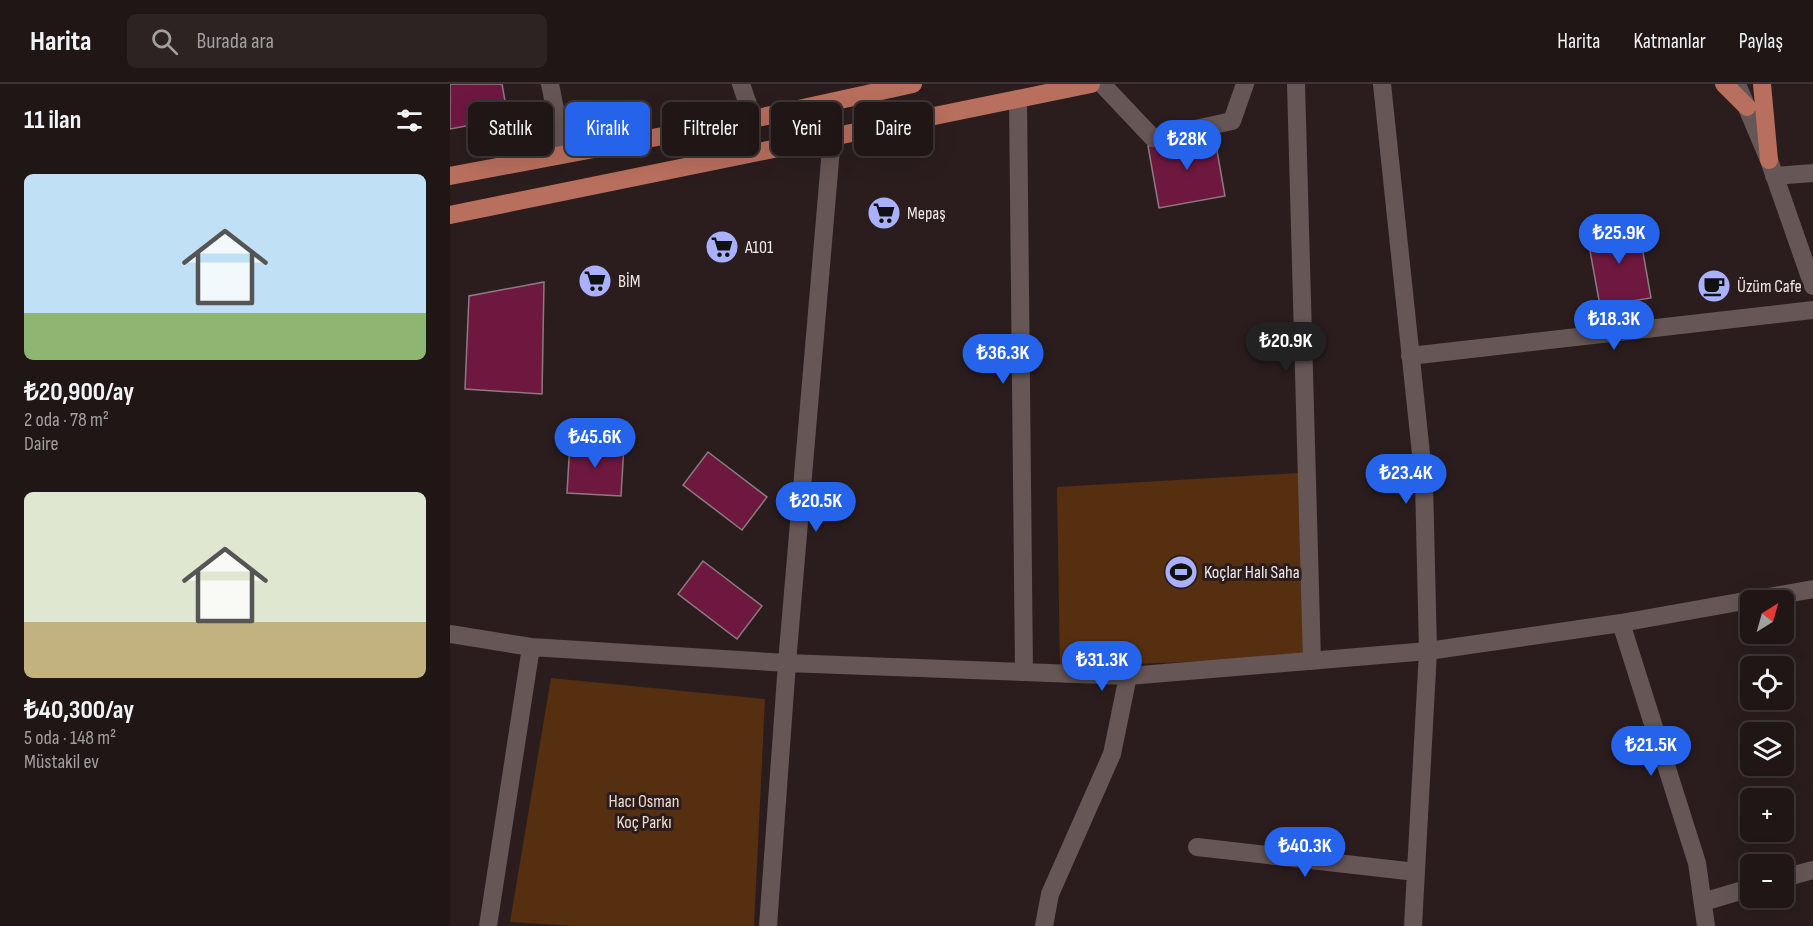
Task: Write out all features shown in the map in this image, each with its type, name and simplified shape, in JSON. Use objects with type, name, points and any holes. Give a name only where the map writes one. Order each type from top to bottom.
[{"type":"main road","points":[[759,117],[914,84]]},
{"type":"main road","points":[[842,135],[1090,84]]},
{"type":"main road","points":[[1724,84],[1746,107]]},
{"type":"main road","points":[[1762,84],[1772,168]]},
{"type":"main road","points":[[450,176],[662,135]]},
{"type":"main road","points":[[450,215],[771,149]]},
{"type":"street","points":[[550,84],[564,154]]},
{"type":"street","points":[[741,84],[747,102]]},
{"type":"street","points":[[1102,84],[1153,138],[1232,121],[1245,84]]},
{"type":"street","points":[[1296,84],[1312,661]]},
{"type":"street","points":[[1382,84],[1424,482],[1428,651],[1413,926]]},
{"type":"street","points":[[1737,84],[1772,168],[1813,286]]},
{"type":"street","points":[[1018,99],[1024,671]]},
{"type":"street","points":[[768,926],[786,663],[830,156]]},
{"type":"street","points":[[1772,168],[1813,173]]},
{"type":"street","points":[[1410,356],[1813,310]]},
{"type":"street","points":[[1794,592],[1813,589]]},
{"type":"street","points":[[450,634],[531,647],[786,663],[1128,676],[1428,651],[1621,623],[1740,602]]},
{"type":"street","points":[[1621,623],[1697,864],[1706,926]]},
{"type":"street","points":[[488,926],[531,647]]},
{"type":"street","points":[[1044,926],[1050,894],[1112,754],[1128,676]]},
{"type":"street","points":[[1197,847],[1416,872]]},
{"type":"street","points":[[1794,875],[1813,870]]},
{"type":"street","points":[[1703,902],[1740,891]]},
{"type":"green space","name":"Koçlar Halı Saha","points":[[1298,473],[1309,657],[1060,667],[1057,487]]},
{"type":"green space","name":"Hacı Osman Koç Parkı","points":[[551,678],[765,699],[754,926],[577,926],[510,922]]},
{"type":"building","points":[[450,84],[502,84],[505,102],[468,102],[468,126],[450,129]]},
{"type":"building","points":[[1214,134],[1225,196],[1159,208],[1148,146]]},
{"type":"building","points":[[1638,224],[1651,298],[1600,306],[1587,234]]},
{"type":"building","points":[[544,282],[542,394],[465,389],[469,296]]},
{"type":"building","points":[[570,442],[624,445],[621,496],[567,493]]},
{"type":"building","points":[[708,452],[767,497],[742,530],[683,485]]},
{"type":"building","points":[[703,561],[762,606],[737,639],[678,594]]},
{"type":"place","name":"Mepaş","points":[[884,213]]},
{"type":"place","name":"A101","points":[[722,247]]},
{"type":"place","name":"BİM","points":[[595,281]]},
{"type":"place","name":"Üzüm Cafe","points":[[1714,286]]},
{"type":"place","name":"Koçlar Halı Saha","points":[[1181,572]]}]
